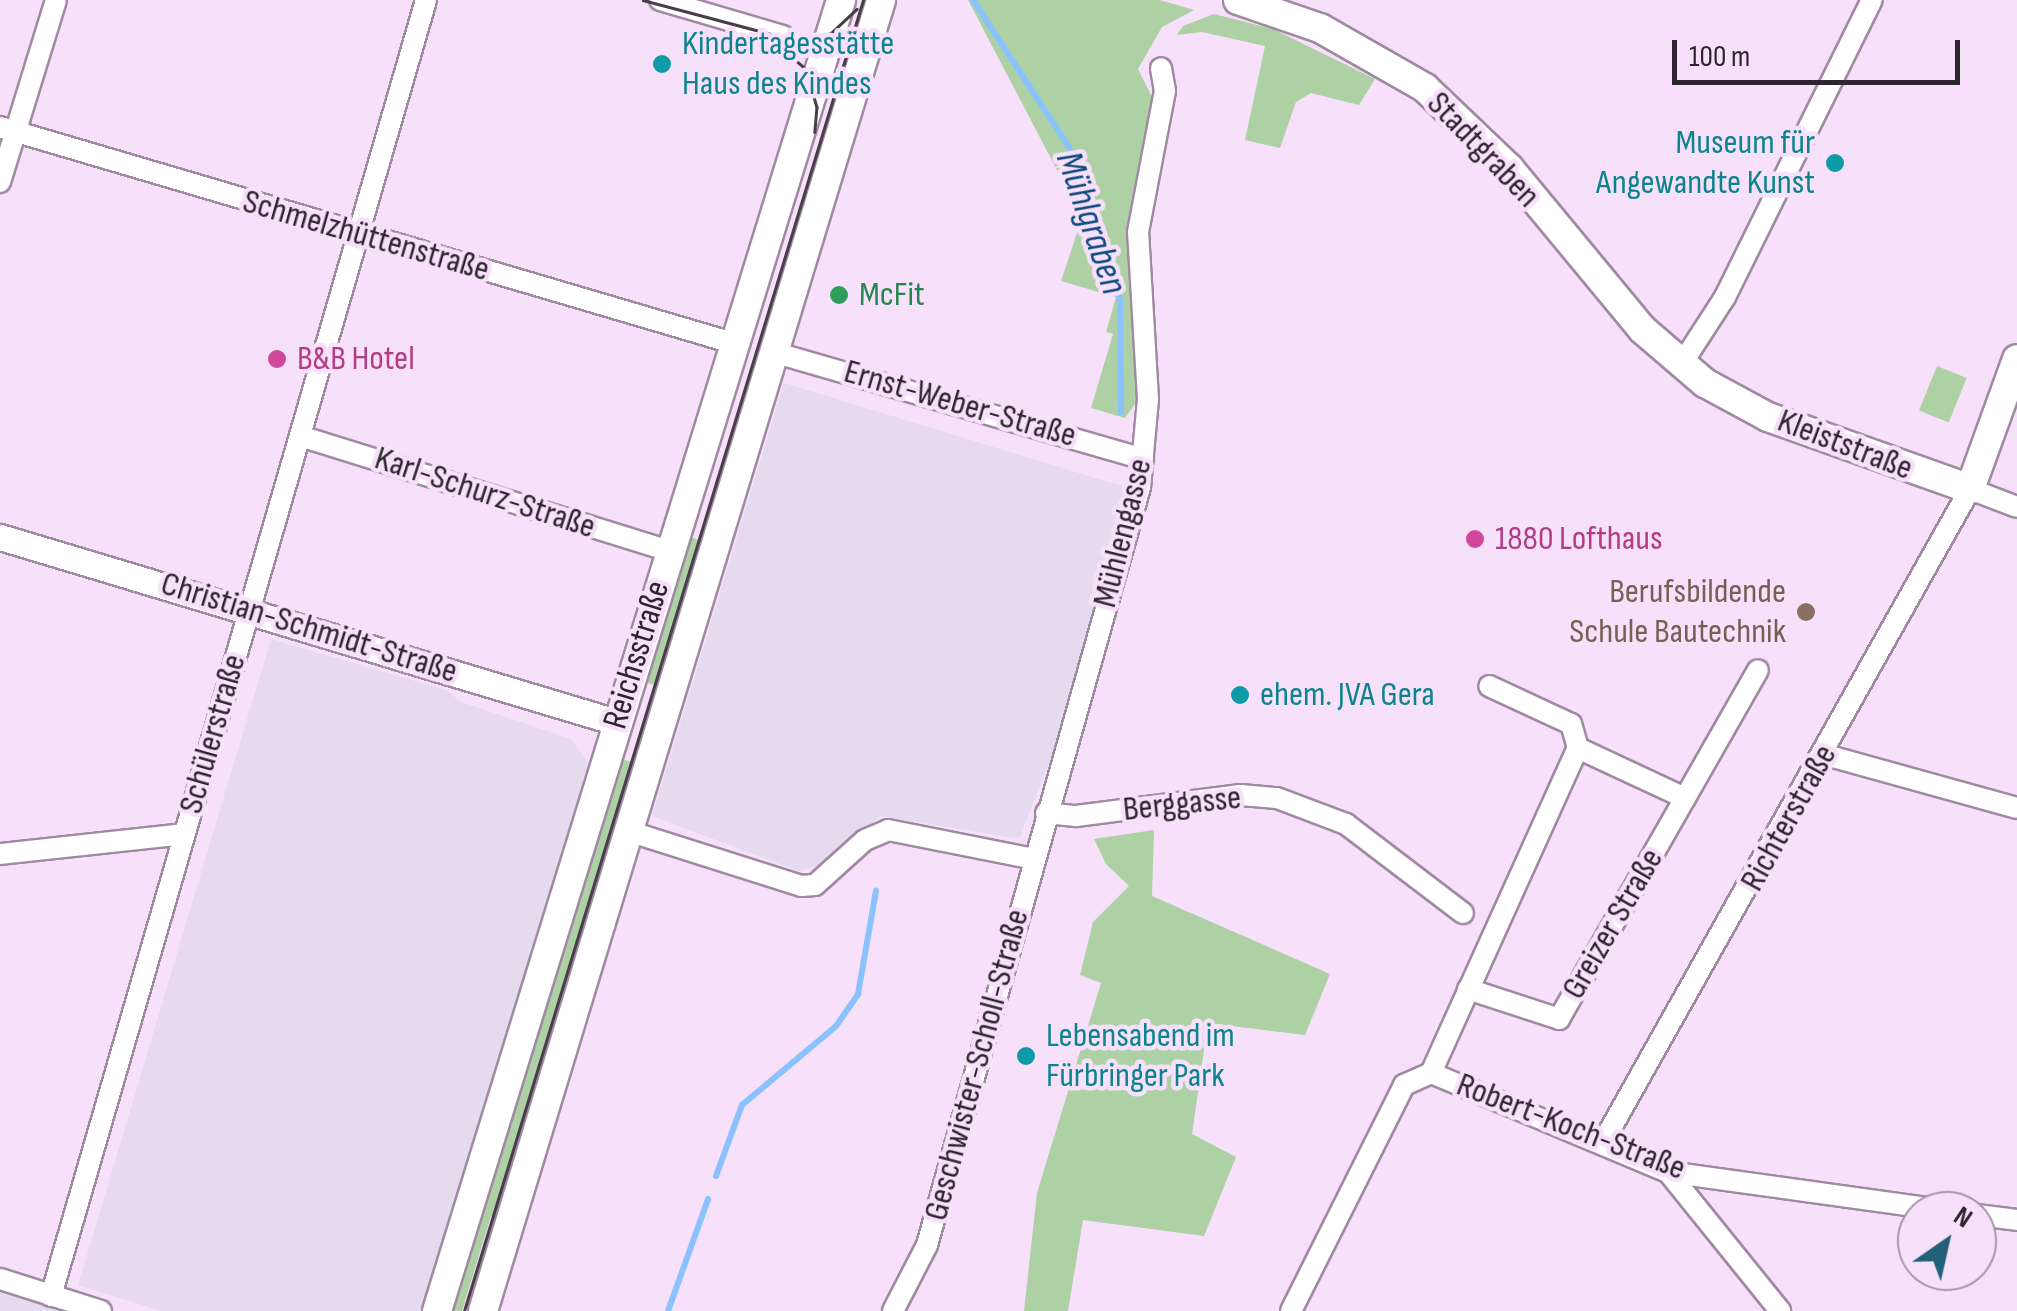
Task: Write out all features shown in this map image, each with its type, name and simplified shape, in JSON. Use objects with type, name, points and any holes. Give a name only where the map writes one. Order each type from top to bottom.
[{"type":"main road","name":"Reichsstraße","points":[[438,1311],[841,0]]},
{"type":"main road","name":"Reichsstraße","points":[[483,1311],[882,0]]},
{"type":"main road","name":"Stadtgraben","points":[[1238,0],[1320,28],[1426,88],[1483,139],[1595,279],[1681,365]]},
{"type":"main road","points":[[734,343],[776,352]]},
{"type":"main road","points":[[1970,489],[2017,359]]},
{"type":"main road","name":"Kleiststraße","points":[[1681,365],[1768,417],[1970,489]]},
{"type":"main road","points":[[616,722],[656,734]]},
{"type":"street","points":[[0,182],[8,128],[56,0]]},
{"type":"street","name":"Schülerstraße","points":[[51,1296],[426,0]]},
{"type":"street","points":[[660,0],[782,36]]},
{"type":"street","points":[[1681,365],[1724,297],[1872,0]]},
{"type":"street","name":"Mühlengasse","points":[[1046,814],[1143,459],[1148,399],[1138,232],[1165,91],[1161,68]]},
{"type":"street","name":"Schmelzhüttenstraße","points":[[8,128],[734,343]]},
{"type":"street","name":"Ernst-Weber-Straße","points":[[776,352],[1143,459]]},
{"type":"street","name":"Karl-Schurz-Straße","points":[[300,436],[670,552]]},
{"type":"street","name":"Kleiststraße","points":[[1970,489],[2017,507]]},
{"type":"street","name":"Richterstraße","points":[[1602,1144],[1826,755],[1970,489]]},
{"type":"street","name":"Christian-Schmidt-Straße","points":[[0,537],[616,722]]},
{"type":"street","name":"Greizer Straße","points":[[1468,989],[1559,1019],[1758,670]]},
{"type":"street","points":[[1291,1311],[1404,1085],[1430,1072],[1578,748],[1571,724],[1489,686]]},
{"type":"street","points":[[1578,748],[1685,798]]},
{"type":"street","points":[[1826,755],[2017,808]]},
{"type":"street","name":"Berggasse","points":[[1046,814],[1277,798],[1346,824],[1463,913]]},
{"type":"street","name":"Geschwister-Scholl-Straße","points":[[893,1311],[928,1245],[1046,814]]},
{"type":"street","points":[[628,831],[801,886],[815,885],[865,840],[888,830],[1034,859]]},
{"type":"street","points":[[0,854],[184,834]]},
{"type":"street","name":"Robert-Koch-Straße","points":[[1430,1072],[1668,1172],[1897,1204]]},
{"type":"street","points":[[1668,1172],[1780,1311]]},
{"type":"street","points":[[0,1279],[101,1311]]},
{"type":"shaded area","points":[[784,383],[1131,489],[1060,734],[1019,839],[881,816],[817,866],[799,871],[652,816]]},
{"type":"shaded area","points":[[271,639],[446,690],[461,702],[571,739],[588,763],[422,1311],[161,1311],[78,1285]]},
{"type":"shaded area","points":[[0,1291],[64,1311],[0,1311]]},
{"type":"green space","points":[[968,0],[1160,0],[1194,10],[1162,27],[1138,69],[1156,105],[1133,225],[1138,400],[1125,418],[1091,408],[1113,334],[1106,332],[1116,297],[1061,281],[1079,227],[1069,193]]},
{"type":"green space","points":[[1214,14],[1273,29],[1375,79],[1359,105],[1311,93],[1296,102],[1280,148],[1245,140],[1265,46],[1202,32],[1177,35],[1183,26]]},
{"type":"green space","points":[[1937,366],[1967,378],[1949,422],[1919,411]]},
{"type":"green space","points":[[680,534],[706,542],[661,687],[636,679]]},
{"type":"green space","points":[[619,758],[634,763],[503,1219],[491,1216],[462,1311],[450,1311]]},
{"type":"green space","points":[[1154,830],[1152,896],[1330,974],[1305,1035],[1208,1023],[1192,1134],[1236,1157],[1204,1236],[1083,1220],[1068,1311],[1024,1311],[1037,1193],[1101,983],[1080,975],[1093,922],[1129,886],[1106,864],[1094,839]]},
{"type":"waterway","name":"Mühlgraben","points":[[973,0],[1069,147],[1120,299],[1121,412]]},
{"type":"waterway","name":"Mühlgraben","points":[[716,1176],[742,1105],[836,1026],[858,994],[876,891]]},
{"type":"waterway","name":"Mühlgraben","points":[[668,1311],[708,1199]]},
{"type":"tram line","points":[[643,0],[797,41],[831,33],[857,9]]},
{"type":"tram line","points":[[464,1311],[863,0]]},
{"type":"tram line","points":[[769,37],[806,69],[817,107],[815,132]]},
{"type":"place","name":"Kindertagesstätte Haus des Kindes","points":[[662,64]]},
{"type":"place","name":"Museum für Angewandte Kunst","points":[[1835,163]]},
{"type":"place","name":"McFit","points":[[839,295]]},
{"type":"place","name":"B&B Hotel","points":[[277,359]]},
{"type":"place","name":"1880 Lofthaus","points":[[1475,539]]},
{"type":"place","name":"Berufsbildende Schule Bautechnik","points":[[1806,612]]},
{"type":"place","name":"ehem. JVA Gera","points":[[1240,695]]},
{"type":"place","name":"Lebensabend im Fürbringer Park","points":[[1026,1056]]}]
